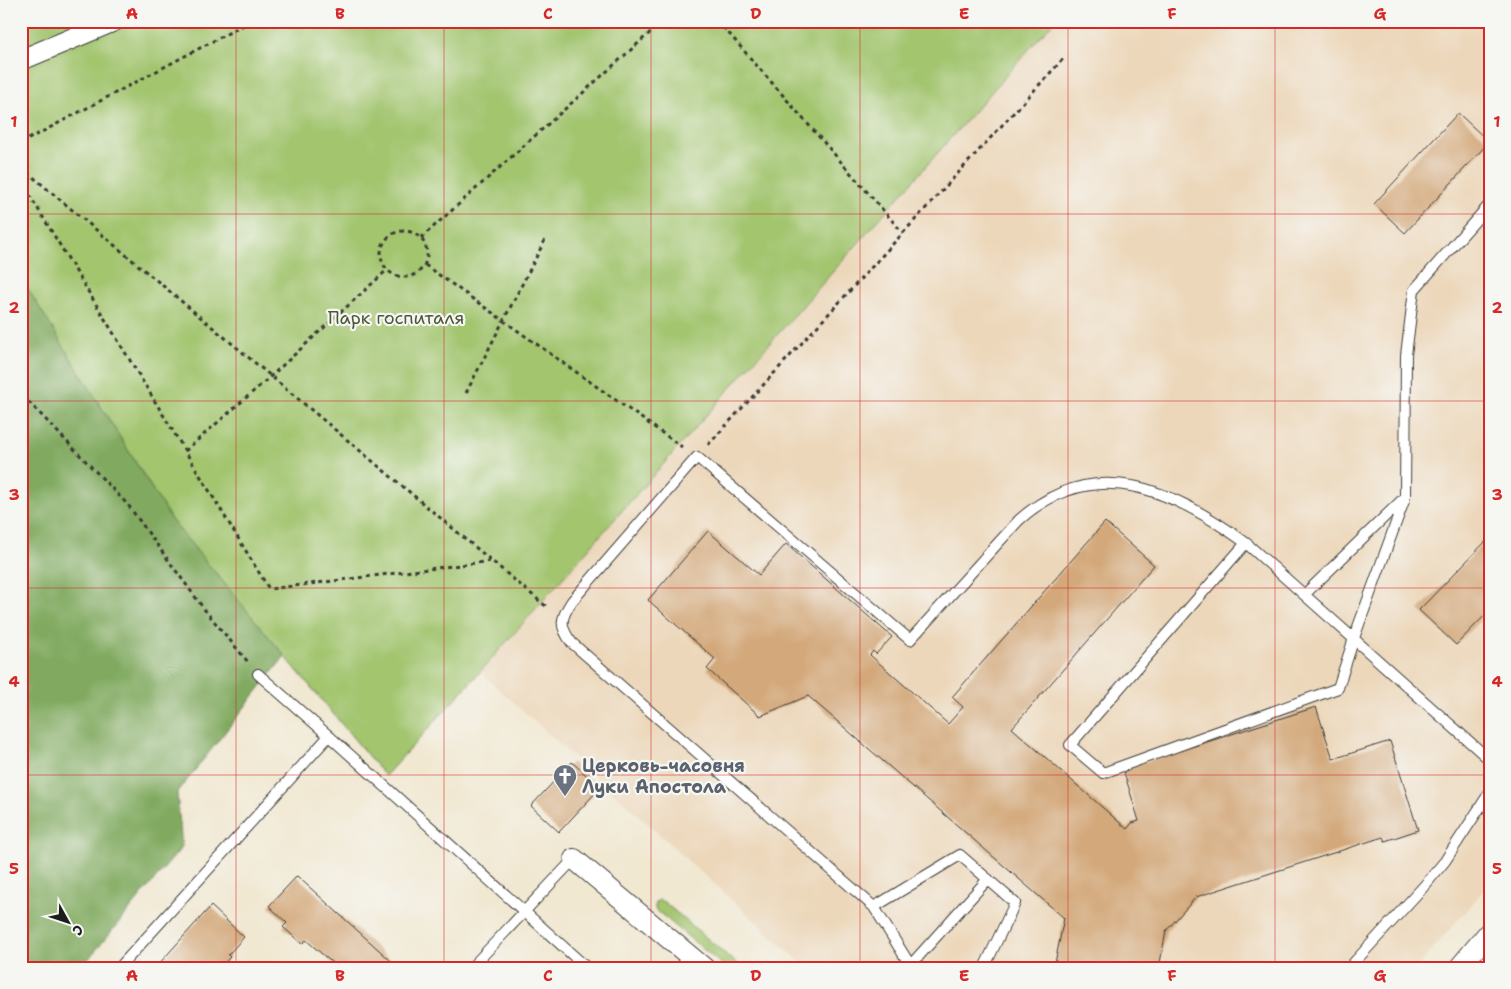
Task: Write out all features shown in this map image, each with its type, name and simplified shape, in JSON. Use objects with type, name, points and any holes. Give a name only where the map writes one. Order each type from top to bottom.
[{"type":"street","points":[[21,60],[114,21]]},
{"type":"street","points":[[574,859],[704,968]]},
{"type":"street","points":[[1459,968],[1490,931]]},
{"type":"lane","points":[[1246,542],[1070,745],[1104,773],[1338,688],[1354,638],[1405,498],[1406,355],[1414,290],[1490,204]]},
{"type":"lane","points":[[988,879],[910,967],[874,908],[572,643],[566,635],[562,620],[572,601],[697,457],[910,640],[1019,520],[1034,506],[1049,497],[1068,488],[1091,483],[1140,487],[1164,495],[1196,509],[1246,542],[1490,760]]},
{"type":"lane","points":[[1305,594],[1405,498]]},
{"type":"lane","points":[[258,674],[330,736],[587,968]]},
{"type":"lane","points":[[119,968],[330,736]]},
{"type":"lane","points":[[1349,968],[1445,861],[1490,792]]},
{"type":"lane","points":[[874,908],[960,855],[1015,903],[984,968]]},
{"type":"lane","points":[[471,968],[574,859]]},
{"type":"path","points":[[21,143],[251,21]]},
{"type":"path","points":[[421,238],[663,21]]},
{"type":"path","points":[[718,21],[903,233]]},
{"type":"path","points":[[425,265],[697,457],[1063,59]]},
{"type":"path","points":[[21,167],[562,620]]},
{"type":"path","points":[[21,181],[269,589],[492,561]]},
{"type":"path","points":[[401,231],[415,234],[421,238],[427,251],[425,265],[414,275],[400,277],[387,270],[380,257],[381,250],[388,237],[401,231]]},
{"type":"path","points":[[466,393],[545,240]]},
{"type":"path","points":[[185,451],[272,376],[387,270]]},
{"type":"path","points":[[21,388],[24,397],[128,505],[204,609],[258,674]]},
{"type":"shaded area","points":[[1054,21],[1490,21],[1490,883],[1416,968],[807,968],[480,672]]},
{"type":"green space","name":"Парк госпиталя","points":[[21,21],[1054,21],[480,672],[385,776],[172,521],[21,278]]},
{"type":"green space","points":[[21,278],[172,521],[285,656],[177,793],[182,847],[81,968],[21,968]]},
{"type":"green space","points":[[659,900],[664,902],[742,968],[726,968],[655,909],[655,903]]},
{"type":"building","points":[[1458,113],[1489,142],[1405,233],[1374,204]]},
{"type":"building","points":[[1105,522],[1154,565],[1012,728],[1127,829],[1132,823],[1139,821],[1123,769],[1316,707],[1333,759],[1390,741],[1418,830],[1385,841],[1383,837],[1196,897],[1166,931],[1159,968],[1054,968],[1064,918],[808,696],[760,716],[707,669],[715,659],[648,600],[708,531],[759,575],[786,544],[892,637],[876,654],[873,651],[870,655],[948,724],[963,707],[952,697]]},
{"type":"building","points":[[1490,537],[1490,610],[1456,645],[1419,610]]},
{"type":"building","name":"Церковь-часовня Луки Апостола","points":[[572,762],[600,788],[559,832],[531,806]]},
{"type":"building","points":[[297,876],[399,968],[338,968],[306,940],[302,944],[283,927],[287,923],[269,906]]},
{"type":"building","points":[[211,906],[244,937],[228,955],[230,957],[220,968],[159,968],[157,966]]},
{"type":"place","name":"Церковь-часовня Луки Апостола","points":[[565,797]]}]
